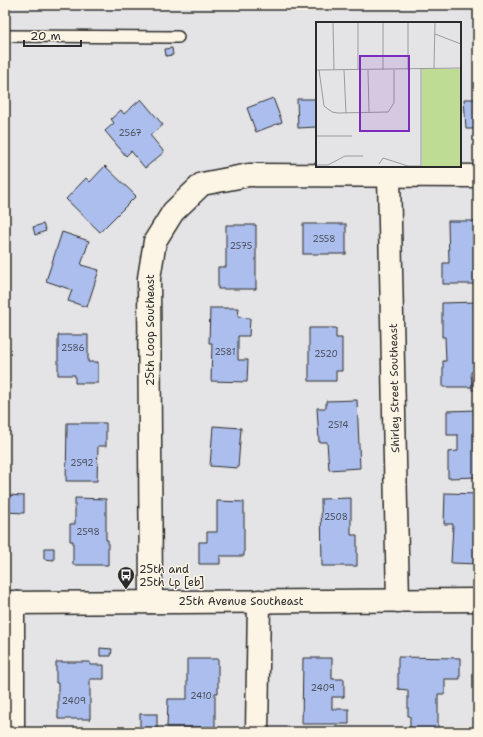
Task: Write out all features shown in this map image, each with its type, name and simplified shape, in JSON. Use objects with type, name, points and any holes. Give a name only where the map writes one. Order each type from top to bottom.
[{"type":"street","name":"25th Loop Southeast","points":[[151,602],[149,278],[156,241],[173,212],[202,184],[249,175],[478,176]]},
{"type":"street","name":"Shirley Street Southeast","points":[[389,176],[398,601]]},
{"type":"street","name":"25th Avenue Southeast","points":[[9,603],[478,600]]},
{"type":"street","points":[[257,732],[259,601]]},
{"type":"street","points":[[9,603],[13,732]]},
{"type":"lane","points":[[5,36],[178,37]]},
{"type":"building","points":[[172,48],[173,55],[166,56],[165,49]]},
{"type":"building","points":[[273,98],[282,122],[256,132],[247,108]]},
{"type":"building","points":[[141,99],[163,125],[150,135],[164,152],[145,168],[131,151],[126,156],[105,131],[114,123],[111,119],[121,110],[124,114]]},
{"type":"building","points":[[297,99],[316,99],[316,127],[298,128]]},
{"type":"building","points":[[464,99],[478,99],[478,129],[466,129]]},
{"type":"building","points":[[105,166],[136,196],[100,232],[66,199],[86,178],[90,182]]},
{"type":"building","points":[[448,221],[478,221],[478,284],[443,284],[443,263],[449,263]]},
{"type":"building","points":[[43,224],[46,231],[35,235],[33,227]]},
{"type":"building","points":[[303,224],[346,224],[346,254],[303,254]]},
{"type":"building","points":[[226,225],[256,225],[256,289],[218,289],[218,267],[226,267]]},
{"type":"building","points":[[62,232],[89,241],[81,265],[99,270],[87,307],[68,301],[72,290],[46,281]]},
{"type":"building","points":[[478,302],[478,372],[471,372],[472,387],[443,387],[443,361],[446,361],[445,337],[442,337],[442,303]]},
{"type":"building","points":[[210,308],[239,308],[238,317],[250,318],[249,336],[238,336],[238,360],[248,360],[247,382],[211,381],[212,343],[209,343]]},
{"type":"building","points":[[309,328],[336,328],[336,338],[342,338],[342,371],[336,371],[336,381],[309,381]]},
{"type":"building","points":[[58,335],[88,335],[88,362],[98,362],[98,383],[75,383],[75,375],[58,375]]},
{"type":"building","points":[[472,382],[478,382],[478,390],[472,390]]},
{"type":"building","points":[[357,400],[360,468],[329,470],[327,442],[319,442],[317,408],[326,408],[326,401]]},
{"type":"building","points":[[478,410],[478,477],[448,478],[448,452],[458,451],[458,435],[447,435],[447,411]]},
{"type":"building","points":[[67,423],[106,423],[106,446],[98,446],[97,481],[66,481]]},
{"type":"building","points":[[213,426],[241,428],[238,468],[210,466]]},
{"type":"building","points":[[445,493],[478,494],[478,564],[451,563],[453,524],[444,524]]},
{"type":"building","points":[[7,495],[24,496],[24,513],[6,512]]},
{"type":"building","points":[[75,498],[106,499],[106,540],[108,540],[108,565],[73,565],[73,541],[70,541],[70,524],[75,524]]},
{"type":"building","points":[[351,498],[351,535],[357,535],[357,566],[322,566],[321,499]]},
{"type":"building","points":[[217,501],[244,502],[244,556],[220,556],[220,564],[199,564],[199,542],[207,542],[207,532],[217,532]]},
{"type":"building","points":[[44,548],[54,548],[54,560],[44,559]]},
{"type":"building","points":[[100,648],[112,649],[111,656],[100,656]]},
{"type":"building","points":[[398,657],[460,658],[460,679],[445,679],[445,694],[438,694],[438,729],[410,729],[410,716],[408,716],[408,690],[398,689]]},
{"type":"building","points":[[303,658],[332,658],[332,679],[344,679],[344,697],[332,697],[332,709],[349,709],[349,724],[302,724]]},
{"type":"building","points":[[187,659],[218,659],[218,693],[215,693],[215,727],[167,727],[168,699],[187,699]]},
{"type":"building","points":[[56,662],[90,662],[90,665],[104,665],[104,679],[90,679],[90,719],[58,719],[58,683],[56,683]]},
{"type":"building","points":[[140,714],[157,714],[157,730],[140,730]]},
{"type":"place","name":"25th and 25th Lp [eb]","points":[[126,590]]}]
